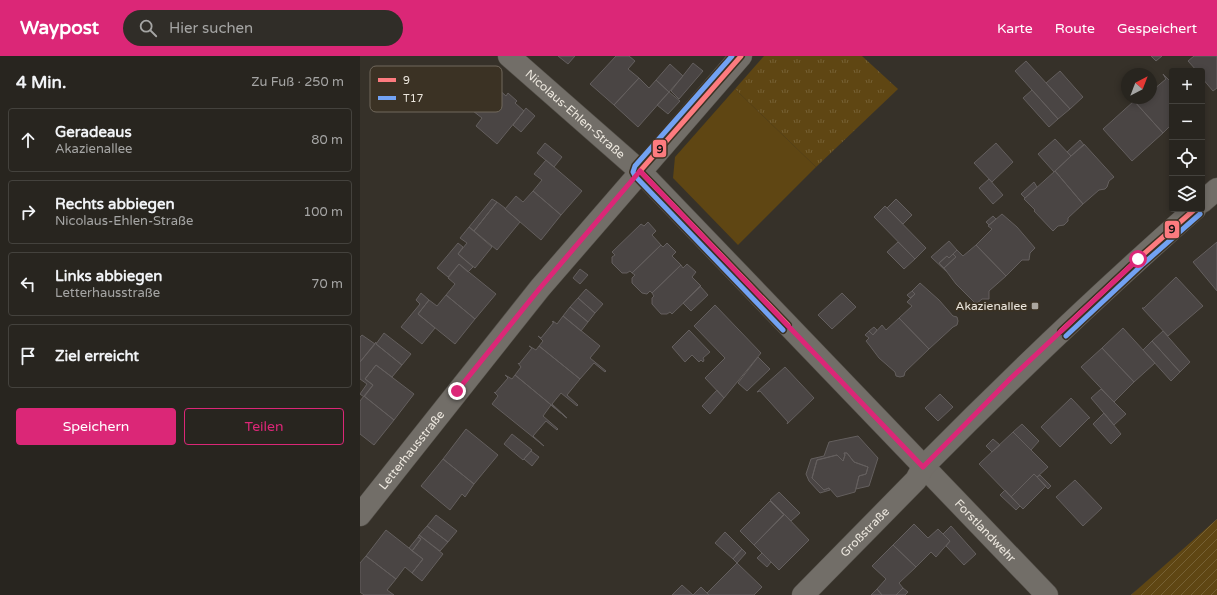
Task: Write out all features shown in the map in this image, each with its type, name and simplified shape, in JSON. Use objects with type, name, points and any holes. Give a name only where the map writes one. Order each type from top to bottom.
[{"type":"street","name":"Nicolaus-Ehlen-Straße","points":[[509,56],[640,171],[923,467]]},
{"type":"street","name":"Letterhausstraße","points":[[360,515],[540,288],[640,171],[742,56]]},
{"type":"street","points":[[1205,199],[1217,189]]},
{"type":"street","points":[[923,467],[1044,347],[1191,212]]},
{"type":"street","name":"Großstraße","points":[[803,595],[916,480],[923,467]]},
{"type":"street","name":"Forstlandwehr","points":[[923,467],[1047,595]]},
{"type":"green space","points":[[764,56],[862,56],[898,89],[816,167],[735,89]]},
{"type":"green space","points":[[735,89],[816,167],[738,245],[673,178],[675,157]]},
{"type":"green space","points":[[1217,519],[1217,595],[1131,595]]},
{"type":"building","points":[[558,56],[575,56],[568,64]]},
{"type":"building","points":[[616,56],[629,56],[635,61],[628,69],[639,78],[614,105],[590,84]]},
{"type":"building","points":[[1151,56],[1162,56],[1156,61]]},
{"type":"building","points":[[1194,56],[1217,56],[1217,88],[1213,91],[1205,82],[1205,68],[1194,68],[1188,61]]},
{"type":"building","points":[[1026,61],[1070,109],[1058,119],[1015,71]]},
{"type":"building","points":[[693,63],[703,71],[679,99],[671,91]]},
{"type":"building","points":[[670,64],[683,76],[669,92],[656,80]]},
{"type":"building","points":[[1060,71],[1083,97],[1070,109],[1046,83]]},
{"type":"building","points":[[1163,74],[1169,80],[1169,127],[1163,133],[1137,104],[1157,104],[1157,87],[1166,79]]},
{"type":"building","points":[[639,78],[649,88],[656,80],[669,92],[638,127],[614,105]]},
{"type":"building","points":[[1032,90],[1058,119],[1049,127],[1023,98]]},
{"type":"building","points":[[502,92],[506,96],[508,93],[517,101],[515,103],[524,111],[497,144],[476,126],[482,118],[474,112],[502,112]]},
{"type":"building","points":[[669,92],[680,101],[668,114],[657,105]]},
{"type":"building","points":[[1131,104],[1137,104],[1163,133],[1132,161],[1103,129]]},
{"type":"building","points":[[526,108],[535,116],[521,132],[513,125]]},
{"type":"building","points":[[1055,139],[1071,156],[1054,172],[1038,154]]},
{"type":"building","points":[[1080,140],[1084,145],[1071,156],[1067,152]]},
{"type":"building","points":[[545,143],[562,157],[554,167],[537,153]]},
{"type":"building","points":[[996,143],[1013,162],[992,182],[974,163]]},
{"type":"building","points":[[1084,144],[1114,177],[1109,181],[1105,189],[1099,190],[1083,204],[1055,171]]},
{"type":"building","points":[[546,160],[582,191],[561,215],[533,191],[542,180],[534,174]]},
{"type":"building","points":[[1055,171],[1083,204],[1068,218],[1068,221],[1064,225],[1058,226],[1053,231],[1024,199]]},
{"type":"building","points":[[989,179],[1003,195],[993,204],[979,188]]},
{"type":"building","points":[[1034,182],[1037,187],[1025,198],[1021,194]]},
{"type":"building","points":[[533,191],[561,215],[541,240],[505,209],[516,196],[523,202]]},
{"type":"building","points":[[492,199],[497,202],[474,231],[469,227]]},
{"type":"building","points":[[896,199],[912,215],[903,224],[887,208]]},
{"type":"building","points":[[497,202],[520,222],[497,250],[474,231]]},
{"type":"building","points":[[885,206],[926,248],[915,259],[874,217]]},
{"type":"building","points":[[1002,214],[1017,227],[1035,248],[1030,253],[1029,260],[1022,260],[1006,276],[976,245],[992,229],[988,226]]},
{"type":"building","points":[[993,216],[996,219],[989,225],[986,222]]},
{"type":"building","points":[[648,222],[656,231],[652,235],[661,245],[632,273],[630,271],[627,273],[622,273],[612,263],[612,257],[615,255],[612,252],[641,224],[644,226]]},
{"type":"building","points":[[469,227],[492,247],[475,268],[458,254],[467,243],[460,238]]},
{"type":"building","points":[[949,241],[957,250],[949,258],[947,256],[939,263],[947,272],[931,257]]},
{"type":"building","points":[[898,242],[915,259],[904,269],[887,252]]},
{"type":"building","points":[[1217,242],[1217,291],[1193,262]]},
{"type":"building","points":[[458,243],[463,247],[458,254],[473,267],[468,272],[459,264],[448,277],[437,268]]},
{"type":"building","points":[[667,243],[676,252],[672,256],[681,265],[652,293],[650,291],[647,294],[642,293],[632,283],[632,278],[635,275],[632,273],[661,245],[663,247]]},
{"type":"building","points":[[976,245],[1006,276],[989,291],[989,299],[982,299],[976,304],[956,284],[944,268],[956,257],[953,254],[957,250],[963,256]]},
{"type":"building","points":[[953,254],[956,257],[944,268],[939,263],[947,256],[949,258]]},
{"type":"building","points":[[459,264],[496,294],[475,319],[446,295],[455,284],[448,278]]},
{"type":"building","points":[[687,264],[696,272],[692,277],[701,286],[672,314],[670,312],[667,314],[661,314],[652,304],[652,298],[654,296],[652,293],[681,265],[683,268]]},
{"type":"building","points":[[580,269],[588,275],[580,284],[573,278]]},
{"type":"building","points":[[1176,277],[1203,306],[1168,336],[1142,308],[1144,308]]},
{"type":"building","points":[[920,283],[939,300],[953,316],[957,317],[958,321],[957,325],[929,349],[899,318],[912,306],[907,302],[915,294],[912,291]]},
{"type":"building","points":[[700,286],[708,295],[691,311],[683,303]]},
{"type":"building","points":[[586,289],[603,304],[595,313],[578,298]]},
{"type":"building","points":[[912,291],[915,294],[910,298],[907,295]]},
{"type":"building","points":[[421,293],[429,300],[418,314],[435,328],[422,344],[401,327],[420,304],[416,300]]},
{"type":"building","points":[[842,293],[856,307],[832,329],[818,315]]},
{"type":"building","points":[[446,295],[475,319],[455,344],[418,314],[429,300],[437,306]]},
{"type":"building","points":[[578,298],[595,313],[588,322],[570,307]]},
{"type":"building","points":[[715,305],[761,353],[724,398],[705,378],[725,358],[694,326]]},
{"type":"building","points":[[570,307],[588,322],[581,331],[563,316]]},
{"type":"building","points":[[563,316],[600,346],[590,358],[606,371],[605,372],[594,363],[580,379],[539,346],[543,341],[538,336],[541,338],[554,322],[552,322],[553,321],[557,324]]},
{"type":"building","points":[[899,318],[929,349],[905,372],[904,376],[900,377],[896,376],[895,372],[879,358],[866,341],[869,338],[865,335],[869,331],[873,335],[882,325],[886,330]]},
{"type":"building","points":[[874,327],[877,330],[873,335],[869,331]]},
{"type":"building","points":[[1123,328],[1155,363],[1134,382],[1102,348]]},
{"type":"building","points":[[689,330],[710,352],[703,358],[703,362],[701,360],[699,362],[692,355],[685,362],[672,347]]},
{"type":"building","points":[[1163,331],[1190,362],[1180,372],[1152,341]]},
{"type":"building","points":[[384,333],[411,354],[402,365],[376,344]]},
{"type":"building","points":[[362,335],[375,344],[360,362],[360,337]]},
{"type":"building","points":[[1152,341],[1180,372],[1171,381],[1143,350]]},
{"type":"building","points":[[376,342],[376,344],[402,365],[392,377],[376,365],[365,379],[373,385],[364,397],[360,394],[367,384],[360,379],[360,362]]},
{"type":"building","points":[[529,346],[536,350],[539,346],[580,379],[567,395],[578,405],[577,406],[561,393],[552,404],[567,418],[515,375],[521,367],[518,363],[519,364],[532,348]]},
{"type":"building","points":[[1102,348],[1134,382],[1114,402],[1081,367]]},
{"type":"building","points":[[758,357],[770,369],[747,391],[738,383]]},
{"type":"building","points":[[376,365],[414,394],[394,420],[364,396],[373,385],[365,379]]},
{"type":"building","points":[[785,367],[814,398],[787,424],[788,422],[760,391],[757,392]]},
{"type":"building","points":[[505,375],[512,379],[515,375],[567,418],[551,405],[543,416],[558,429],[557,430],[546,421],[533,436],[544,446],[492,404],[498,396],[495,393],[508,378]]},
{"type":"building","points":[[1101,389],[1126,414],[1114,425],[1091,398]]},
{"type":"building","points":[[717,390],[724,398],[710,414],[702,406]]},
{"type":"building","points":[[940,394],[953,407],[938,421],[925,408]]},
{"type":"building","points":[[364,396],[394,420],[374,445],[360,434],[360,401]]},
{"type":"building","points":[[1071,398],[1090,418],[1060,447],[1041,427]]},
{"type":"building","points":[[1104,413],[1121,434],[1111,444],[1093,424]]},
{"type":"building","points":[[1022,424],[1039,441],[1031,450],[1013,432]]},
{"type":"building","points":[[466,429],[498,455],[474,484],[443,459]]},
{"type":"building","points":[[1013,432],[1048,467],[1037,477],[1034,474],[1011,497],[979,464]]},
{"type":"building","points":[[512,434],[532,450],[523,460],[504,444]]},
{"type":"building","points":[[858,436],[878,458],[869,486],[856,489],[859,476],[866,474],[868,467],[854,462],[847,453],[844,453],[845,455],[843,461],[837,455],[817,460],[812,478],[824,490],[829,488],[830,490],[820,493],[809,481],[806,474],[811,459],[824,456],[829,442]]},
{"type":"building","points":[[993,439],[1000,445],[992,452],[986,446]]},
{"type":"building","points":[[531,451],[539,457],[532,466],[524,459]]},
{"type":"building","points":[[844,453],[847,453],[854,462],[868,467],[866,474],[859,476],[855,492],[837,497],[829,488],[824,490],[812,478],[817,460],[837,455],[843,461],[845,455]]},
{"type":"building","points":[[443,459],[474,484],[465,497],[462,494],[450,510],[421,486]]},
{"type":"building","points":[[1034,474],[1046,486],[1023,509],[1011,497]]},
{"type":"building","points":[[1040,475],[1051,486],[1048,489],[1037,477]]},
{"type":"building","points":[[1075,480],[1102,508],[1083,526],[1056,497]]},
{"type":"building","points":[[1005,490],[1020,506],[1016,510],[1000,495]]},
{"type":"building","points":[[779,492],[800,513],[791,521],[770,500]]},
{"type":"building","points":[[770,501],[784,515],[754,545],[740,531]]},
{"type":"building","points":[[784,514],[809,540],[779,570],[754,545]]},
{"type":"building","points":[[436,515],[457,531],[448,542],[427,526]]},
{"type":"building","points":[[914,524],[928,538],[938,529],[950,541],[936,557],[931,552],[916,567],[893,545]]},
{"type":"building","points":[[427,526],[448,542],[440,551],[419,535]]},
{"type":"building","points":[[951,526],[976,554],[964,565],[946,546],[950,541],[943,534]]},
{"type":"building","points":[[386,530],[423,559],[412,573],[405,567],[396,579],[366,556]]},
{"type":"building","points":[[725,532],[742,549],[733,559],[715,543]]},
{"type":"building","points":[[419,535],[443,554],[422,581],[412,573],[423,559],[412,551],[421,539],[418,537]]},
{"type":"building","points":[[418,537],[421,539],[412,551],[409,548]]},
{"type":"building","points":[[893,545],[916,567],[899,583],[903,588],[896,595],[882,595],[877,589],[886,579],[872,566]]},
{"type":"building","points":[[742,549],[746,553],[737,563],[733,559]]},
{"type":"building","points":[[762,553],[771,562],[767,567],[757,558]]},
{"type":"building","points":[[366,556],[396,579],[387,590],[394,595],[364,595],[360,592],[360,563]]},
{"type":"building","points":[[737,563],[762,587],[754,595],[709,595],[707,593]]},
{"type":"building","points":[[682,585],[693,595],[672,595]]},
{"type":"building","points":[[701,587],[709,595],[693,595]]},
{"type":"building","points":[[903,588],[908,592],[905,595],[896,595]]},
{"type":"building","points":[[877,589],[882,595],[871,595]]},
{"type":"transit line","name":"T17","points":[[732,56],[635,166],[633,172],[635,176],[783,330]]},
{"type":"transit line","name":"9","points":[[741,56],[640,171],[788,325]]},
{"type":"transit line","name":"9","points":[[1061,331],[1138,259],[1192,212]]},
{"type":"transit line","name":"T17","points":[[1066,336],[1143,264],[1200,214]]},
{"type":"place","name":"Akazienallee","points":[[1035,306]]},
{"type":"route","points":[[457,391],[540,288],[640,171],[923,467],[1010,379],[1138,259]]}]
